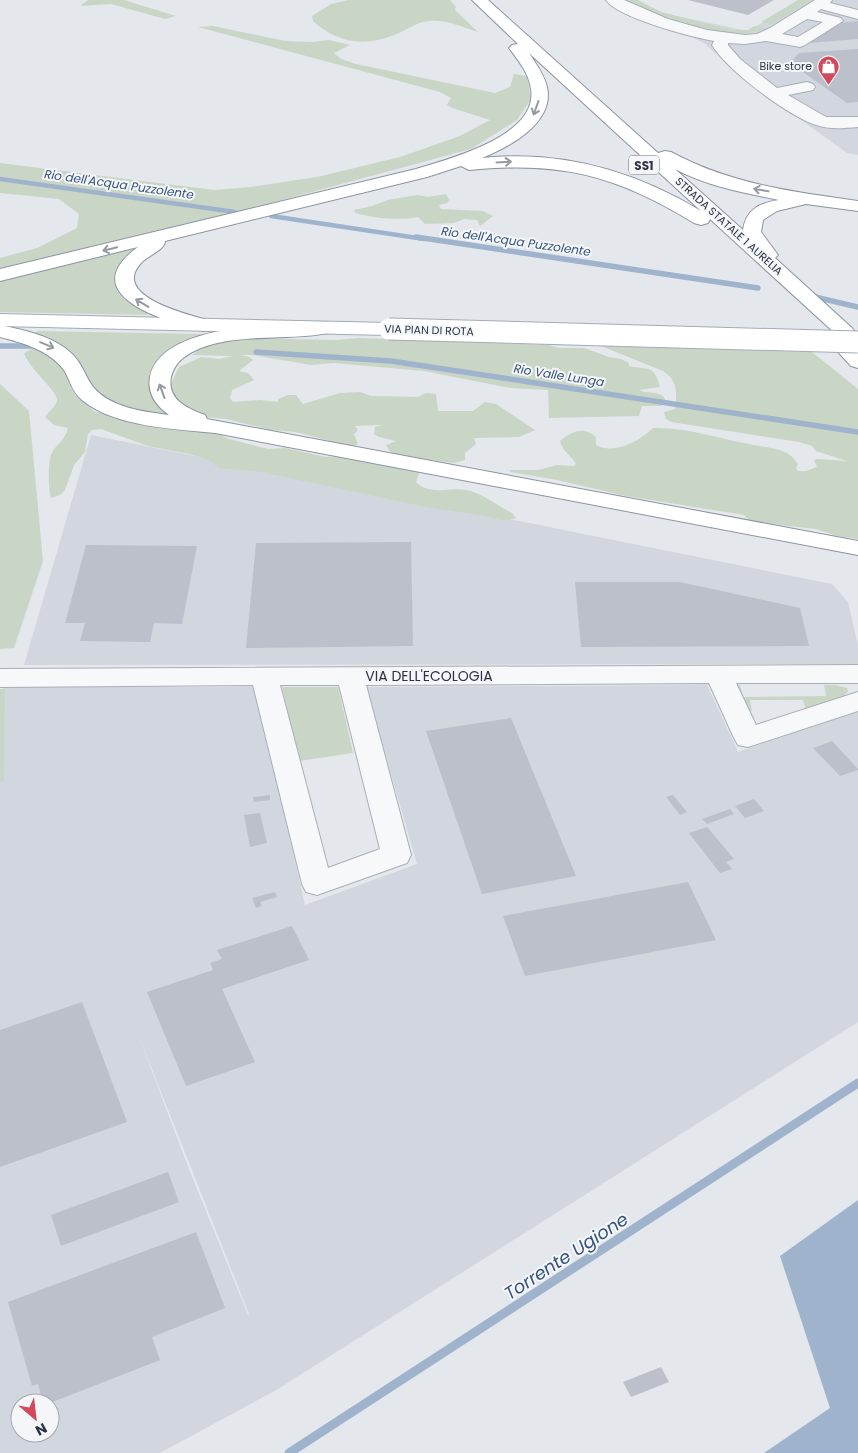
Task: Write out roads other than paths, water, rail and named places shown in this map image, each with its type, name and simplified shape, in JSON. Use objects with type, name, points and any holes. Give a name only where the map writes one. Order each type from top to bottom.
[{"type":"main road","name":"STRADA STATALE 1 AURELIA","points":[[465,0],[824,330]]},
{"type":"main road","name":"STRADA STATALE 1 AURELIA","points":[[479,0],[788,279],[853,347]]},
{"type":"main road","points":[[0,275],[421,173],[462,160],[491,148],[515,133],[529,121],[538,105],[539,87],[531,69],[517,48]]},
{"type":"main road","points":[[610,118],[669,159],[703,175],[752,188],[858,206]]},
{"type":"main road","points":[[421,173],[502,162],[536,162],[574,166],[631,180],[668,198],[706,222]]},
{"type":"main road","points":[[788,279],[760,246],[752,232],[754,218],[764,210],[778,205],[793,202],[826,202]]},
{"type":"main road","points":[[174,233],[144,250],[128,264],[124,272],[125,286],[135,299],[155,310],[204,325]]},
{"type":"main road","name":"VIA PIAN DI ROTA","points":[[0,320],[389,329],[853,347]]},
{"type":"main road","points":[[215,426],[181,413],[163,398],[159,386],[160,374],[172,358],[187,348],[215,338],[235,334],[325,328]]},
{"type":"main road","points":[[0,331],[52,347],[68,361],[89,395],[112,408],[157,419],[215,426],[822,541],[858,546]]},
{"type":"street","points":[[613,0],[645,16],[723,38],[760,38],[800,42],[836,21],[804,13]]},
{"type":"street","points":[[748,73],[742,57],[744,51],[760,38],[822,2],[858,15]]},
{"type":"street","points":[[723,38],[720,45],[721,48],[748,73],[806,115],[849,140]]},
{"type":"street","points":[[775,93],[807,87]]},
{"type":"street","points":[[806,115],[822,122],[858,122]]},
{"type":"street","name":"VIA DELL'ECOLOGIA","points":[[0,678],[858,674]]},
{"type":"street","points":[[719,675],[748,738],[858,701]]},
{"type":"street","points":[[265,678],[317,884],[396,855],[350,676]]},
{"type":"water","points":[[858,1200],[858,1453],[764,1453],[830,1408],[780,1256]]},
{"type":"waterway","name":"Rio dell'Acqua Puzzolente","points":[[0,179],[235,212]]},
{"type":"waterway","name":"Rio dell'Acqua Puzzolente","points":[[271,216],[424,239]]},
{"type":"waterway","name":"Rio dell'Acqua Puzzolente","points":[[416,237],[758,288]]},
{"type":"waterway","name":"Rio dell'Acqua Puzzolente","points":[[815,297],[858,307]]},
{"type":"waterway","name":"Rio Valle Lunga","points":[[0,346],[32,346]]},
{"type":"waterway","name":"Rio Valle Lunga","points":[[256,352],[391,361],[858,432]]},
{"type":"waterway","name":"Torrente Ugione","points":[[289,1453],[858,1083]]},
{"type":"place","name":"Bike store","points":[[828,85]]}]
